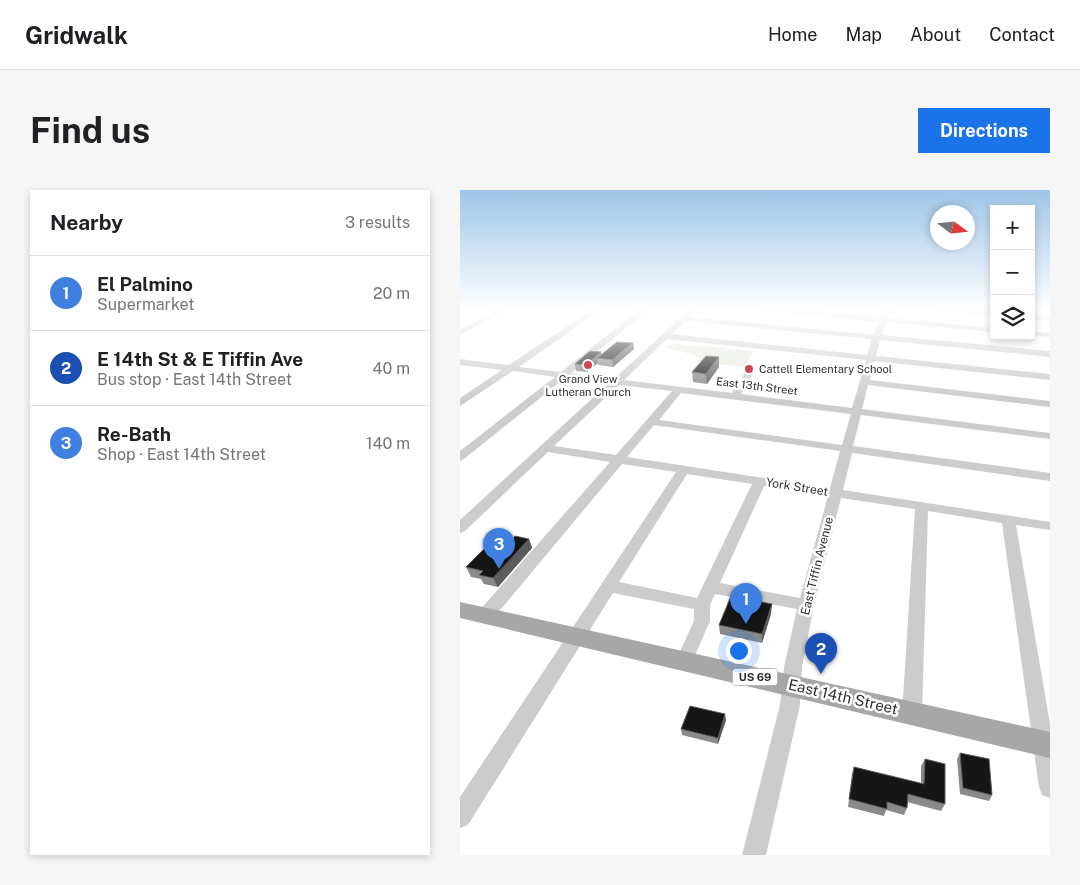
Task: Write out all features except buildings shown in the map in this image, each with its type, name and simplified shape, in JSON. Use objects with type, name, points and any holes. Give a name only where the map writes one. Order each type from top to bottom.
[{"type":"main road","name":"East 14th Street","points":[[460,610],[1047,744]]},
{"type":"street","points":[[460,403],[552,340]]},
{"type":"street","points":[[460,457],[607,340]]},
{"type":"street","points":[[460,528],[660,340]]},
{"type":"street","points":[[702,340],[813,352],[811,359],[870,361],[1050,377]]},
{"type":"street","name":"East Tiffin Avenue","points":[[754,855],[790,705],[792,667],[806,605],[876,340]]},
{"type":"street","points":[[908,340],[1050,354]]},
{"type":"street","name":"East 13th Street","points":[[460,362],[1050,436]]},
{"type":"street","points":[[735,396],[750,371]]},
{"type":"street","points":[[864,382],[1050,404]]},
{"type":"street","points":[[486,616],[618,459],[653,422],[679,389]]},
{"type":"street","points":[[653,422],[1050,477]]},
{"type":"street","name":"York Street","points":[[544,448],[1050,526]]},
{"type":"street","points":[[460,817],[684,470]]},
{"type":"street","points":[[684,662],[702,621],[702,605],[760,481]]},
{"type":"street","points":[[912,714],[922,506]]},
{"type":"street","points":[[1008,520],[1047,744],[1050,788]]},
{"type":"street","points":[[609,586],[702,605]]},
{"type":"street","points":[[710,587],[806,605]]},
{"type":"shaded area","points":[[669,345],[754,351],[745,367],[698,362],[700,358],[694,356],[696,355],[666,348]]},
{"type":"place","name":"Grand View Lutheran Church","points":[[588,365]]},
{"type":"place","name":"Cattell Elementary School","points":[[749,369]]},
{"type":"place","name":"Re-Bath","points":[[499,569]]},
{"type":"place","name":"El Palmino","points":[[746,624]]},
{"type":"place","name":"E 14th St & E Tiffin Ave","points":[[821,674]]}]
